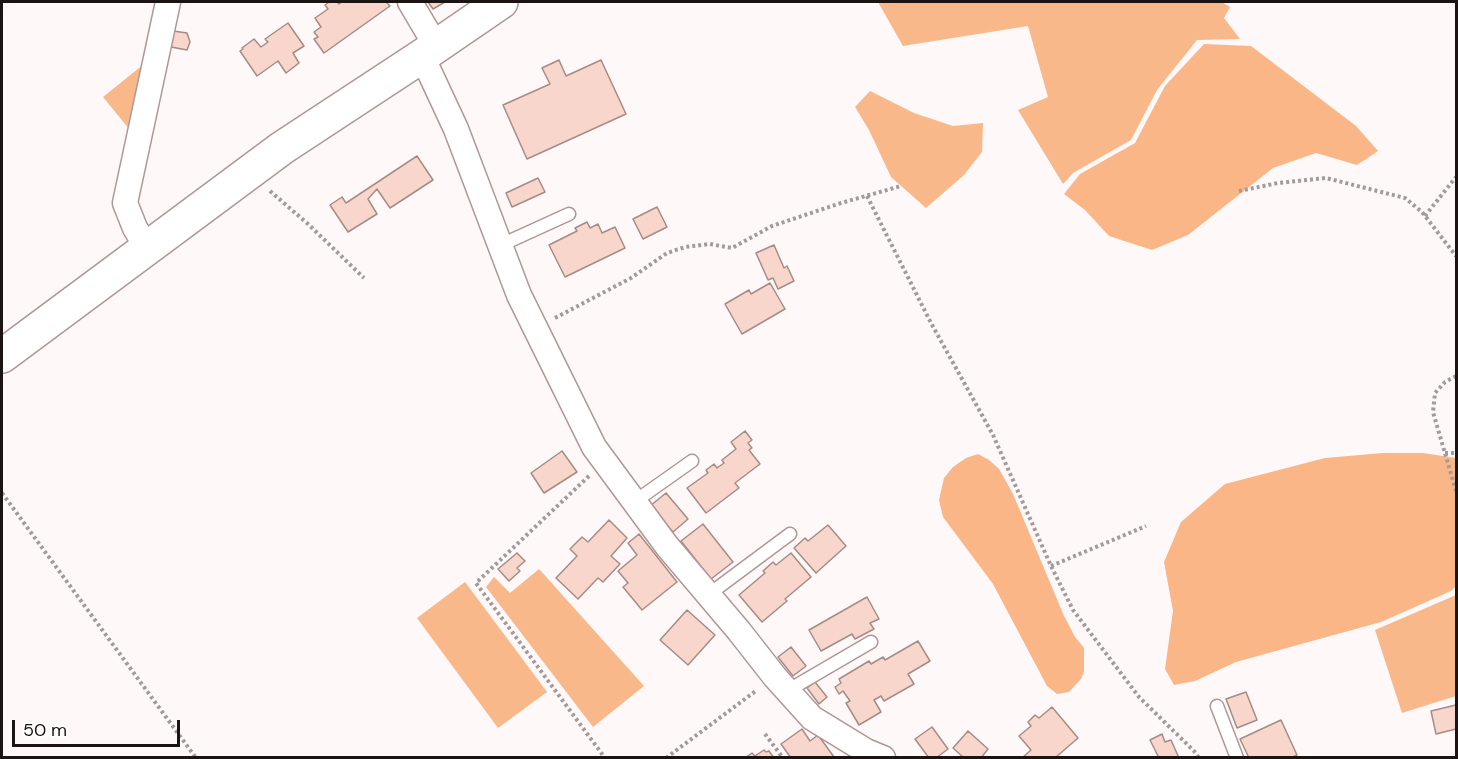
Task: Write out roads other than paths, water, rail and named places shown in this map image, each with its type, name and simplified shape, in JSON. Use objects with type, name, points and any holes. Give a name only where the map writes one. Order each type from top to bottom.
[{"type":"street","points":[[147,248],[135,228],[125,203],[168,2]]},
{"type":"street","points":[[410,2],[519,295],[594,447],[667,546],[812,718],[866,752],[883,758]]},
{"type":"street","points":[[2,356],[282,148],[501,2]]},
{"type":"lane","points":[[501,245],[568,214]]},
{"type":"lane","points":[[634,502],[692,461]]},
{"type":"lane","points":[[708,595],[790,534]]},
{"type":"lane","points":[[781,684],[871,642]]},
{"type":"lane","points":[[1217,706],[1237,758]]}]
